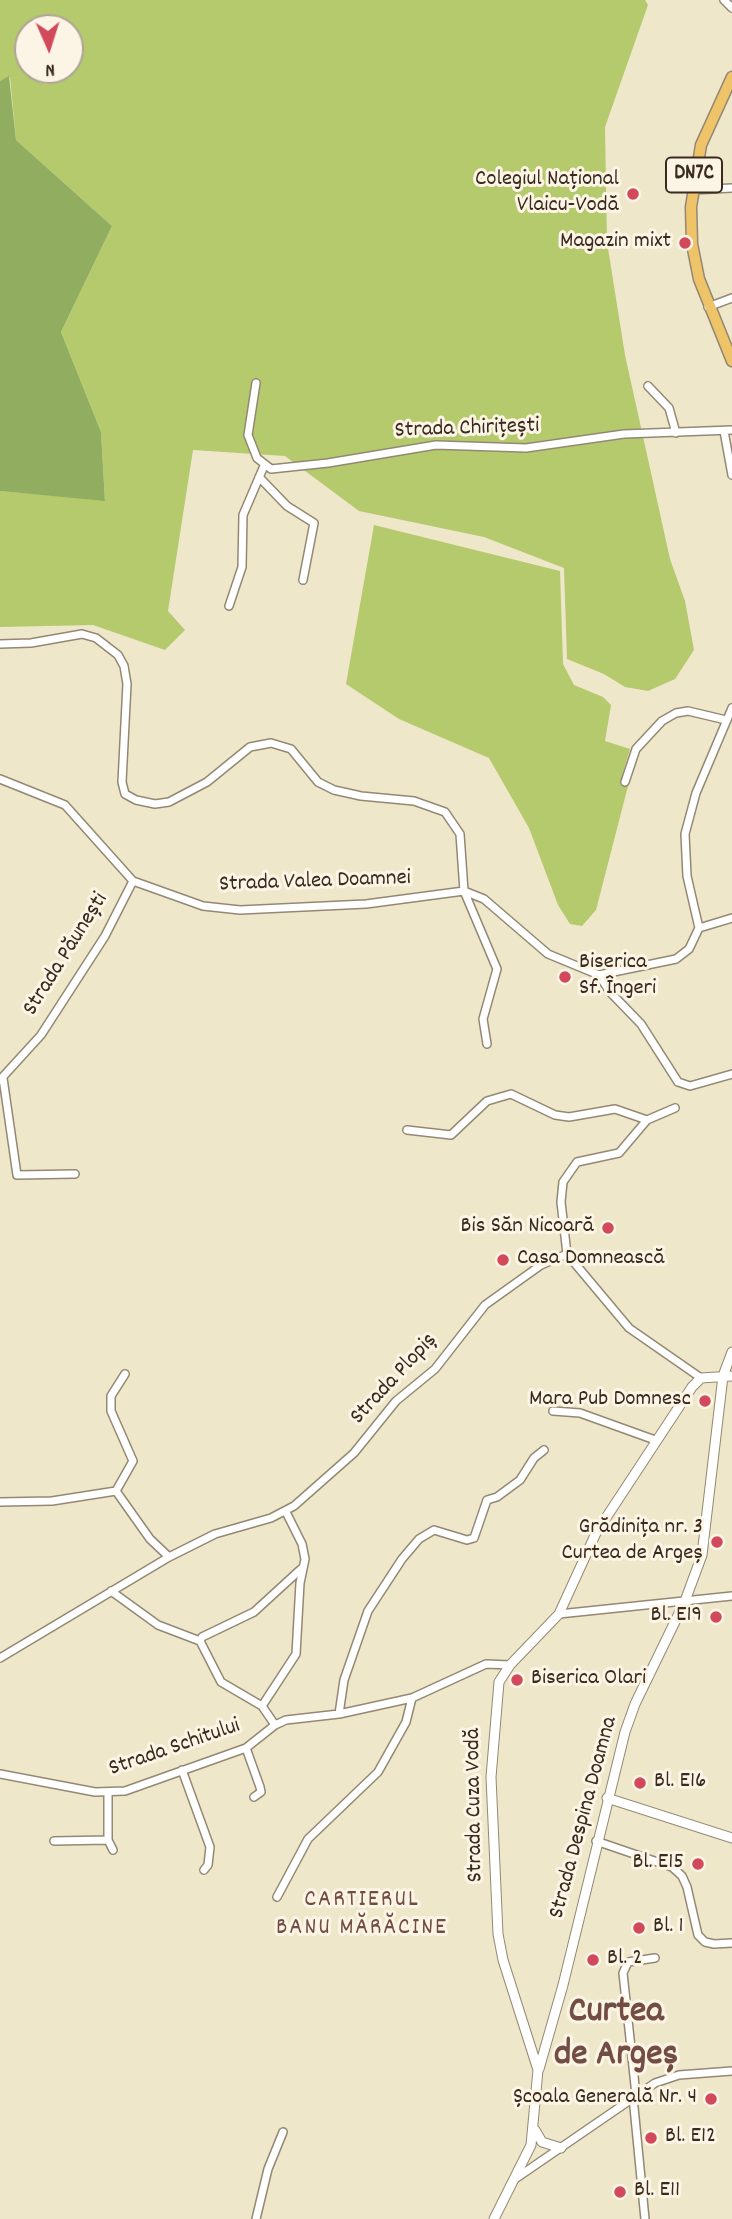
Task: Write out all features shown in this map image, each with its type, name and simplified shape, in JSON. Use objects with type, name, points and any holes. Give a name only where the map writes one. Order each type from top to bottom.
[{"type":"main road","name":"DN7C","points":[[732,77],[701,145],[692,190],[692,244],[708,307],[732,361]]},
{"type":"street","points":[[724,0],[732,8]]},
{"type":"street","points":[[692,190],[732,188]]},
{"type":"street","points":[[708,307],[732,298]]},
{"type":"street","points":[[229,606],[242,567],[243,515],[264,466],[257,458],[248,435],[256,383]]},
{"type":"street","points":[[649,386],[669,408],[676,433]]},
{"type":"street","points":[[728,430],[732,475]]},
{"type":"street","name":"Strada Chirițești","points":[[264,466],[271,469],[328,463],[436,445],[526,448],[624,434],[728,430]]},
{"type":"street","points":[[259,477],[287,506],[314,523],[303,580]]},
{"type":"street","points":[[0,644],[31,643],[82,634],[96,638],[118,655],[124,666],[127,684],[122,782],[125,794],[155,804],[169,802],[207,782],[250,747],[260,744],[282,745],[291,749],[318,782],[334,790],[414,801],[444,812],[460,834],[464,891],[498,969],[483,1019],[487,1044]]},
{"type":"street","points":[[464,891],[484,899],[548,954],[599,975],[676,959],[689,949],[699,928],[687,876],[685,834],[696,793],[732,708]]},
{"type":"street","points":[[625,782],[640,743],[648,733],[676,713],[699,712],[726,720]]},
{"type":"street","name":"Strada Valea Doamnei","points":[[0,779],[65,805],[133,881],[203,906],[221,909],[401,902],[464,891]]},
{"type":"street","name":"Strada Păunești","points":[[75,1174],[17,1175],[1,1079],[48,1023],[105,936],[133,881]]},
{"type":"street","points":[[699,928],[732,918]]},
{"type":"street","points":[[599,975],[610,992],[641,1024],[664,1065],[680,1084],[690,1086],[732,1074]]},
{"type":"street","points":[[407,1130],[451,1135],[487,1101],[511,1094],[555,1115],[569,1116],[615,1109],[647,1120]]},
{"type":"street","points":[[675,1108],[647,1120],[620,1153],[582,1160],[568,1171],[562,1188],[561,1202],[567,1254],[629,1328],[701,1378],[727,1376]]},
{"type":"street","name":"Strada Plopiș","points":[[0,1658],[169,1557],[232,1527],[286,1512],[346,1461],[380,1416],[435,1369],[485,1305],[541,1265],[567,1254]]},
{"type":"street","name":"Strada Despina Doamna","points":[[538,2070],[563,1985],[596,1841],[630,1717],[685,1601],[706,1537],[732,1352]]},
{"type":"street","points":[[116,1491],[133,1461],[111,1412],[111,1396],[125,1374]]},
{"type":"street","name":"Strada Cuza Vodă","points":[[494,2219],[529,2152],[535,2130],[538,2070],[503,1960],[498,1934],[491,1753],[499,1682],[510,1665],[559,1614],[596,1533],[655,1440],[701,1378]]},
{"type":"street","points":[[553,1411],[579,1413],[655,1440]]},
{"type":"street","points":[[339,1714],[344,1680],[368,1611],[402,1559],[419,1539],[434,1530],[467,1541],[474,1538],[487,1500],[497,1497],[520,1480],[534,1458],[544,1450]]},
{"type":"street","points":[[0,1502],[52,1502],[116,1491]]},
{"type":"street","points":[[116,1491],[150,1539],[169,1557]]},
{"type":"street","points":[[200,1641],[202,1637],[254,1612],[302,1569],[304,1551],[286,1512]]},
{"type":"street","name":"Strada Schitului","points":[[275,1725],[262,1706],[288,1669],[298,1647],[302,1569]]},
{"type":"street","points":[[111,1591],[158,1625],[200,1641],[221,1682],[262,1706]]},
{"type":"street","points":[[559,1614],[732,1596]]},
{"type":"street","name":"Strada Schitului","points":[[0,1774],[108,1793],[125,1791],[246,1748],[275,1725],[286,1720],[339,1714],[412,1698],[486,1664],[510,1665]]},
{"type":"street","points":[[277,1897],[308,1839],[378,1772],[406,1722],[412,1698]]},
{"type":"street","points":[[246,1748],[261,1792],[254,1797]]},
{"type":"street","points":[[182,1770],[210,1847],[208,1865],[204,1870]]},
{"type":"street","points":[[108,1793],[108,1840],[113,1850]]},
{"type":"street","points":[[607,1798],[732,1838]]},
{"type":"street","points":[[54,1841],[108,1840]]},
{"type":"street","points":[[596,1841],[672,1867],[682,1876],[687,1887],[698,1935],[705,1942],[732,1943]]},
{"type":"street","points":[[645,2219],[623,1973],[628,1962],[655,1958]]},
{"type":"street","points":[[514,2180],[635,2096],[672,2077],[732,2071]]},
{"type":"street","points":[[535,2130],[542,2142],[561,2148]]},
{"type":"street","points":[[256,2219],[272,2158],[283,2132]]},
{"type":"green space","points":[[0,0],[645,0],[648,5],[605,127],[607,242],[625,355],[670,559],[685,601],[694,650],[675,679],[648,691],[625,687],[604,674],[567,659],[564,568],[484,537],[359,511],[285,456],[193,450],[168,611],[185,630],[165,650],[93,625],[0,627],[0,491],[105,500],[101,432],[61,332],[112,226],[16,140],[10,77],[0,81]]},
{"type":"green space","points":[[9,76],[16,140],[112,226],[61,332],[101,432],[105,501],[0,491],[0,81]]},
{"type":"green space","points":[[374,525],[560,571],[563,664],[574,685],[603,697],[611,705],[605,741],[630,749],[620,783],[628,786],[596,910],[582,926],[570,924],[558,905],[529,828],[489,758],[399,719],[346,684]]},
{"type":"place","name":"Colegiul Național Vlaicu-Vodă","points":[[633,194]]},
{"type":"place","name":"Magazin mixt","points":[[685,243]]},
{"type":"place","name":"Biserica Sf. Îngeri","points":[[565,977]]},
{"type":"place","name":"Bis Săn Nicoară","points":[[608,1228]]},
{"type":"place","name":"Casa Domnească","points":[[503,1260]]},
{"type":"place","name":"Mara Pub Domnesc","points":[[705,1401]]},
{"type":"place","name":"Grădinița nr. 3 Curtea de Argeș","points":[[717,1542]]},
{"type":"place","name":"Bl. E19","points":[[716,1617]]},
{"type":"place","name":"Biserica Olari","points":[[517,1680]]},
{"type":"place","name":"Bl. E16","points":[[640,1783]]},
{"type":"place","name":"Bl. E15","points":[[698,1864]]},
{"type":"place","name":"Bl. 1","points":[[639,1928]]},
{"type":"place","name":"Bl. 2","points":[[593,1960]]},
{"type":"place","name":"Școala Generală Nr. 4","points":[[711,2099]]},
{"type":"place","name":"Bl. E12","points":[[651,2138]]},
{"type":"place","name":"Bl. E11","points":[[620,2192]]},
{"type":"district","name":"CARTIERUL BANU MĂRĂCINE","points":[[362,1916]]},
{"type":"district","name":"Curtea de Argeș","points":[[616,2036]]}]
